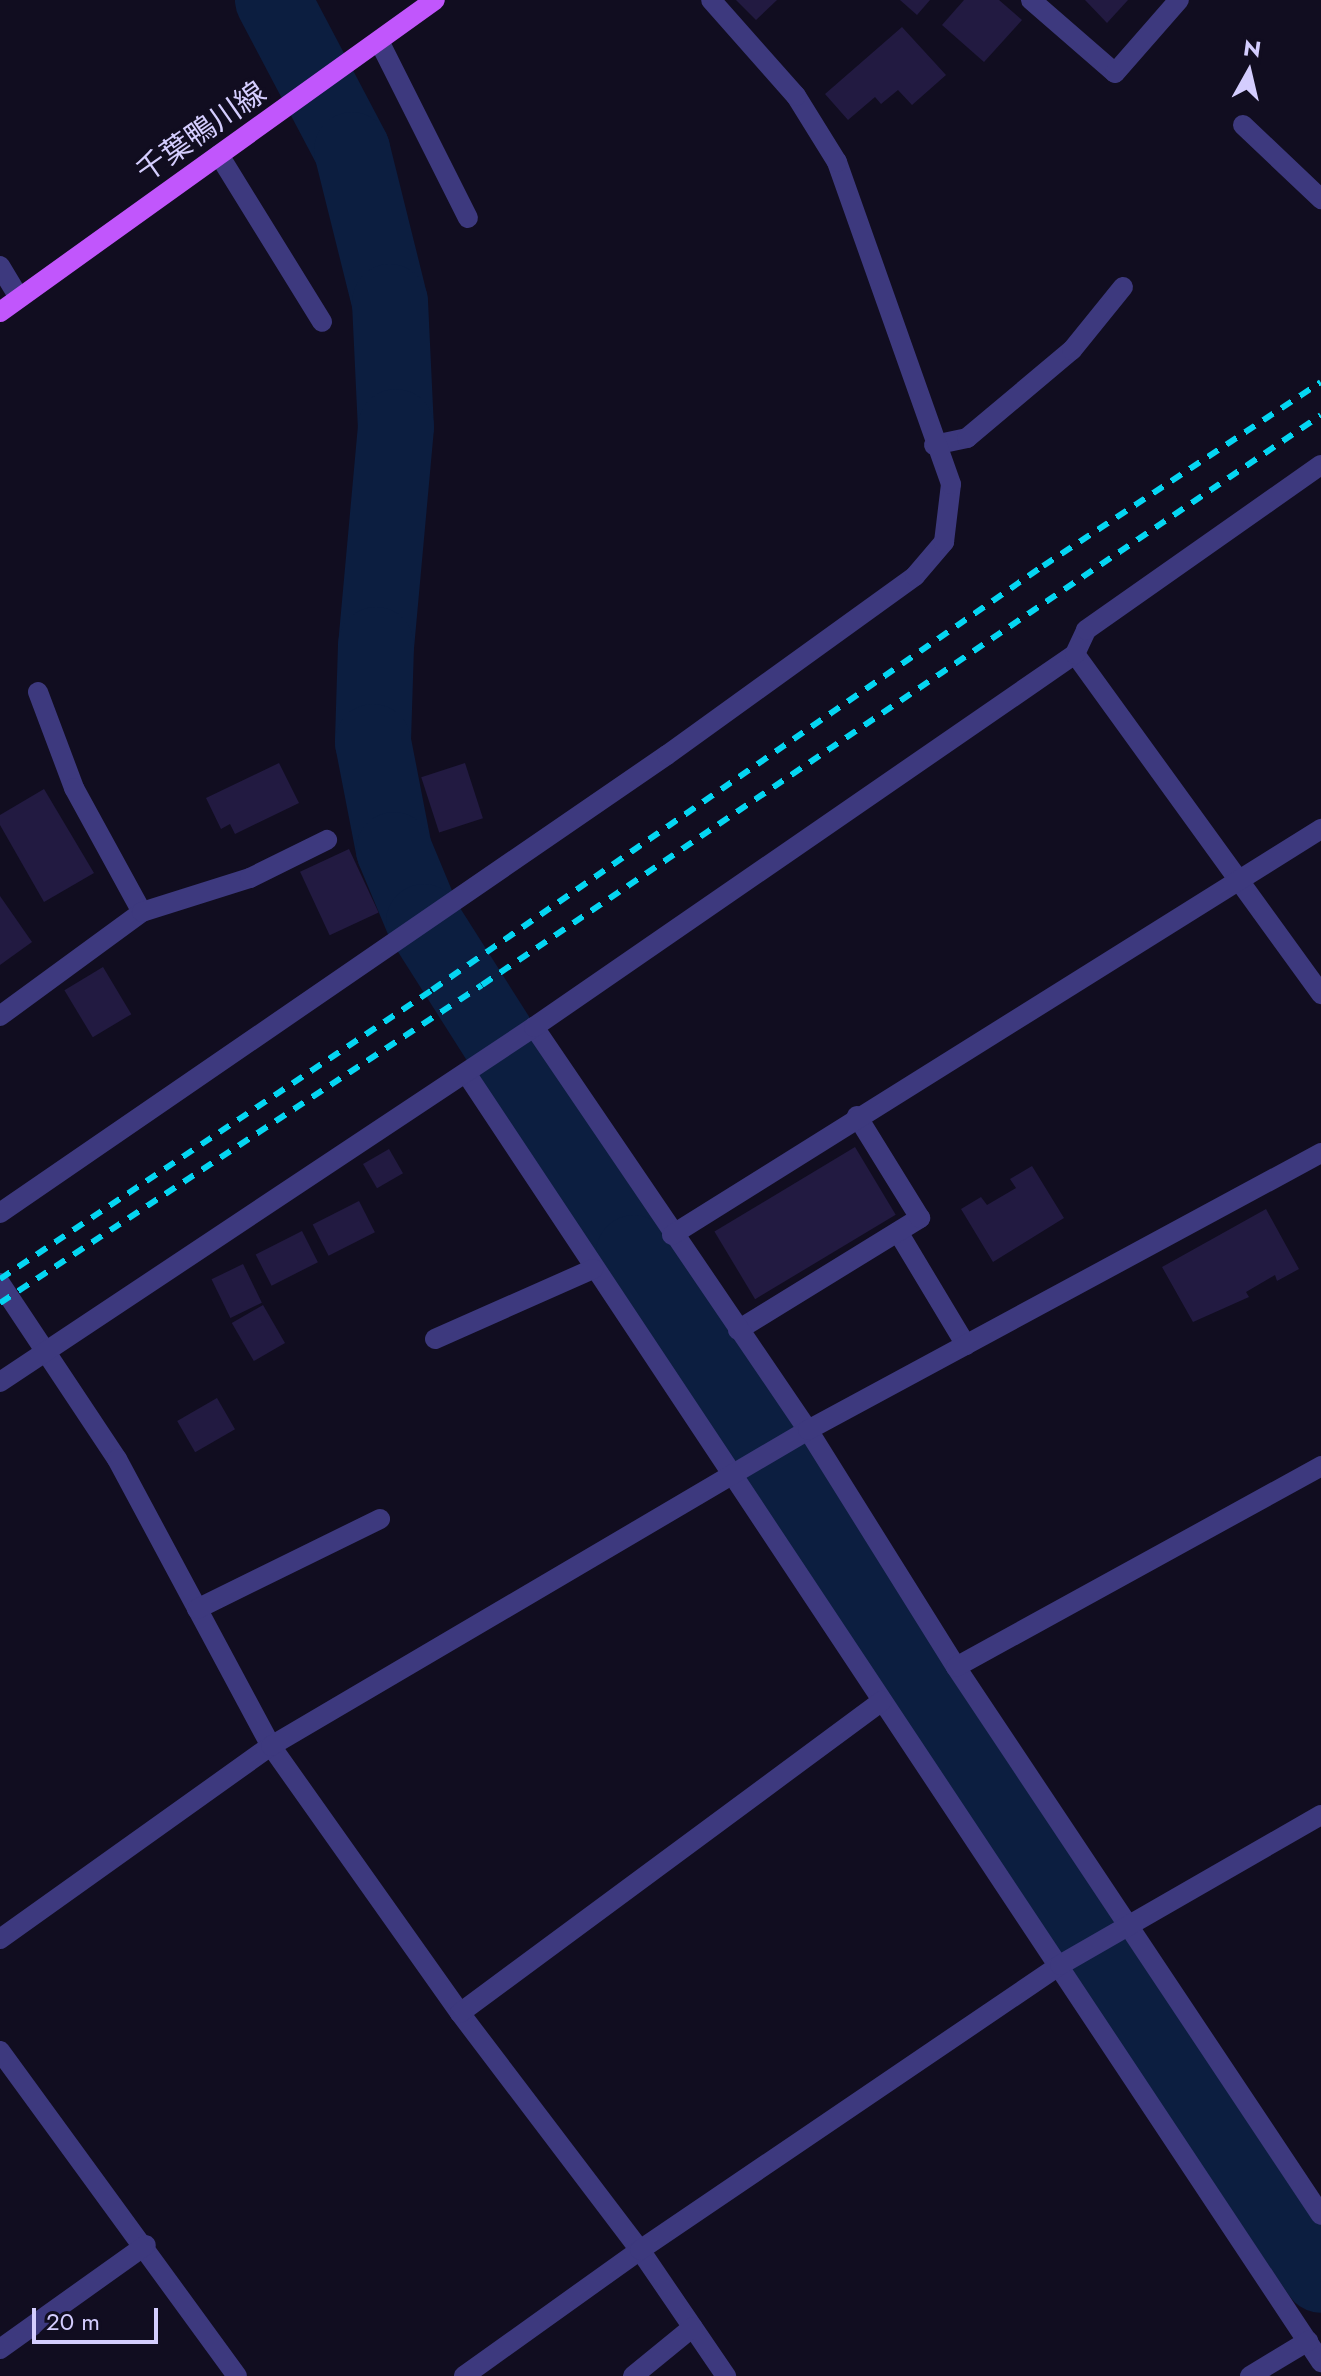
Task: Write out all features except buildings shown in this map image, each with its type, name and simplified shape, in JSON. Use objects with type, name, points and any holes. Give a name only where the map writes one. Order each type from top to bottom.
[{"type":"main road","name":"千葉鴨川線","points":[[0,312],[435,0]]},
{"type":"street","points":[[0,1213],[667,755],[915,576],[944,542],[951,484],[934,445],[837,162],[796,96],[711,0]]},
{"type":"street","points":[[1031,0],[1115,73],[1179,0]]},
{"type":"street","points":[[379,41],[468,218]]},
{"type":"street","points":[[1243,125],[1321,199]]},
{"type":"street","points":[[219,155],[322,322]]},
{"type":"street","points":[[0,266],[19,298]]},
{"type":"street","points":[[934,445],[967,438],[1072,350],[1123,287]]},
{"type":"street","points":[[0,1382],[534,1027],[1075,654],[1086,630],[1321,465]]},
{"type":"street","points":[[1075,654],[1321,994]]},
{"type":"street","points":[[38,692],[74,788],[142,912]]},
{"type":"street","points":[[672,1235],[857,1116],[1241,882],[1321,829]]},
{"type":"street","points":[[0,1016],[142,912],[250,878],[327,840]]},
{"type":"street","points":[[534,1027],[672,1235],[808,1430],[956,1667],[1321,2215]]},
{"type":"street","points":[[466,1073],[593,1269],[1060,1965],[1321,2362]]},
{"type":"street","points":[[738,1330],[920,1218],[857,1116]]},
{"type":"street","points":[[0,1939],[271,1746],[808,1430],[1321,1153]]},
{"type":"street","points":[[898,1232],[966,1345]]},
{"type":"street","points":[[435,1339],[593,1269]]},
{"type":"street","points":[[0,1283],[117,1459],[271,1746],[460,2013],[640,2250],[726,2376]]},
{"type":"street","points":[[956,1667],[1321,1466]]},
{"type":"street","points":[[197,1609],[380,1519]]},
{"type":"street","points":[[460,2013],[882,1701]]},
{"type":"street","points":[[464,2376],[640,2250],[1060,1965],[1128,1922],[1321,1815]]},
{"type":"street","points":[[0,2051],[146,2245],[237,2376]]},
{"type":"street","points":[[0,2349],[146,2245]]},
{"type":"street","points":[[633,2376],[693,2327]]},
{"type":"street","points":[[1250,2376],[1308,2341]]},
{"type":"waterway","points":[[273,0],[352,150],[390,302],[396,427],[376,645],[373,742],[394,850],[424,922],[634,1253],[1321,2275]]},
{"type":"railway","points":[[0,1279],[432,990],[1043,566],[1321,382]]},
{"type":"railway","points":[[0,1303],[482,985],[1321,415]]}]
